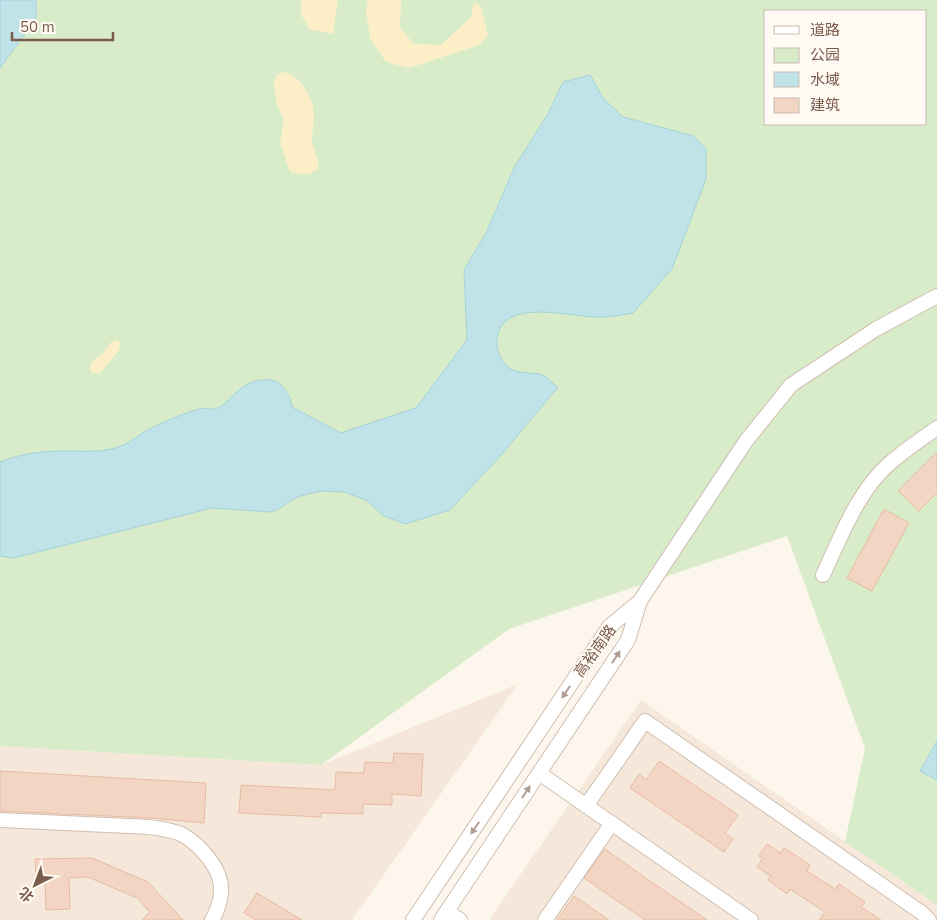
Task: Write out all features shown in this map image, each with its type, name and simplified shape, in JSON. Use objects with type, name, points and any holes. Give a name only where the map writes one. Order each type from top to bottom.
[{"type":"street","points":[[640,601],[746,441],[791,385],[876,329],[937,296]]},
{"type":"street","points":[[823,575],[847,521],[864,493],[889,464],[937,428]]},
{"type":"street","name":"高裕南路","points":[[444,915],[628,640],[640,601]]},
{"type":"street","name":"高裕南路","points":[[413,920],[609,627],[640,601]]},
{"type":"street","points":[[586,806],[645,721],[906,902],[929,920]]},
{"type":"street","points":[[539,773],[751,920]]},
{"type":"street","points":[[0,820],[150,827],[167,829],[183,835],[197,845],[209,858],[217,873],[222,890],[216,914],[212,920]]},
{"type":"street","points":[[545,920],[612,823]]},
{"type":"street","points":[[444,915],[460,920]]},
{"type":"shaded area","points":[[518,684],[352,920],[0,920],[0,746],[321,765]]},
{"type":"shaded area","points":[[641,700],[937,905],[937,920],[489,920]]},
{"type":"green space","points":[[0,0],[937,0],[937,905],[845,842],[865,748],[787,536],[509,629],[321,765],[0,746]]},
{"type":"sand","points":[[301,0],[338,0],[333,34],[309,29],[301,14]]},
{"type":"sand","points":[[368,0],[401,0],[400,28],[414,44],[441,45],[471,17],[474,2],[481,6],[488,35],[479,45],[409,68],[386,62],[370,39],[366,10]]},
{"type":"sand","points":[[285,72],[291,74],[301,83],[312,102],[314,117],[312,142],[319,168],[308,175],[290,172],[280,143],[284,119],[278,107],[274,81],[278,74]]},
{"type":"sand","points":[[117,340],[120,343],[119,350],[100,373],[92,373],[90,368],[92,361],[103,353],[112,341]]},
{"type":"water","points":[[0,0],[36,0],[36,19],[0,68]]},
{"type":"water","points":[[590,75],[603,98],[623,117],[693,136],[706,149],[706,179],[672,269],[633,313],[600,317],[534,312],[519,314],[507,320],[499,330],[497,348],[501,358],[509,368],[541,375],[558,387],[502,454],[450,510],[405,524],[384,516],[366,500],[344,492],[320,491],[297,497],[277,510],[270,512],[212,508],[14,558],[0,556],[0,462],[8,459],[41,452],[96,451],[117,448],[165,421],[201,408],[212,409],[220,407],[246,385],[262,380],[279,383],[289,396],[292,407],[341,433],[416,408],[467,340],[464,270],[486,233],[515,166],[548,114],[563,82]]},
{"type":"water","points":[[937,741],[937,780],[920,771]]},
{"type":"building","points":[[937,452],[937,493],[919,511],[898,491]]},
{"type":"building","points":[[884,509],[909,523],[872,591],[847,578]]},
{"type":"building","points":[[394,753],[423,754],[421,796],[392,794],[392,805],[363,804],[363,814],[321,813],[321,817],[239,813],[241,785],[335,790],[336,772],[364,773],[365,762],[393,763]]},
{"type":"building","points":[[659,761],[738,815],[725,833],[733,839],[724,852],[630,788],[639,774],[646,780]]},
{"type":"building","points":[[0,771],[206,783],[204,823],[151,818],[0,811]]},
{"type":"building","points":[[767,844],[781,853],[784,848],[810,865],[807,871],[835,889],[839,884],[865,902],[861,907],[881,920],[819,920],[825,912],[790,889],[787,894],[768,880],[771,876],[757,867],[763,858],[759,856]]},
{"type":"building","points":[[605,849],[707,920],[645,920],[584,878]]},
{"type":"building","points":[[92,858],[148,882],[183,920],[142,920],[150,912],[137,898],[88,877],[69,878],[70,909],[46,910],[45,878],[36,878],[35,859]]},
{"type":"building","points":[[257,893],[302,920],[256,920],[244,913]]},
{"type":"building","points":[[574,896],[609,920],[557,920]]}]
